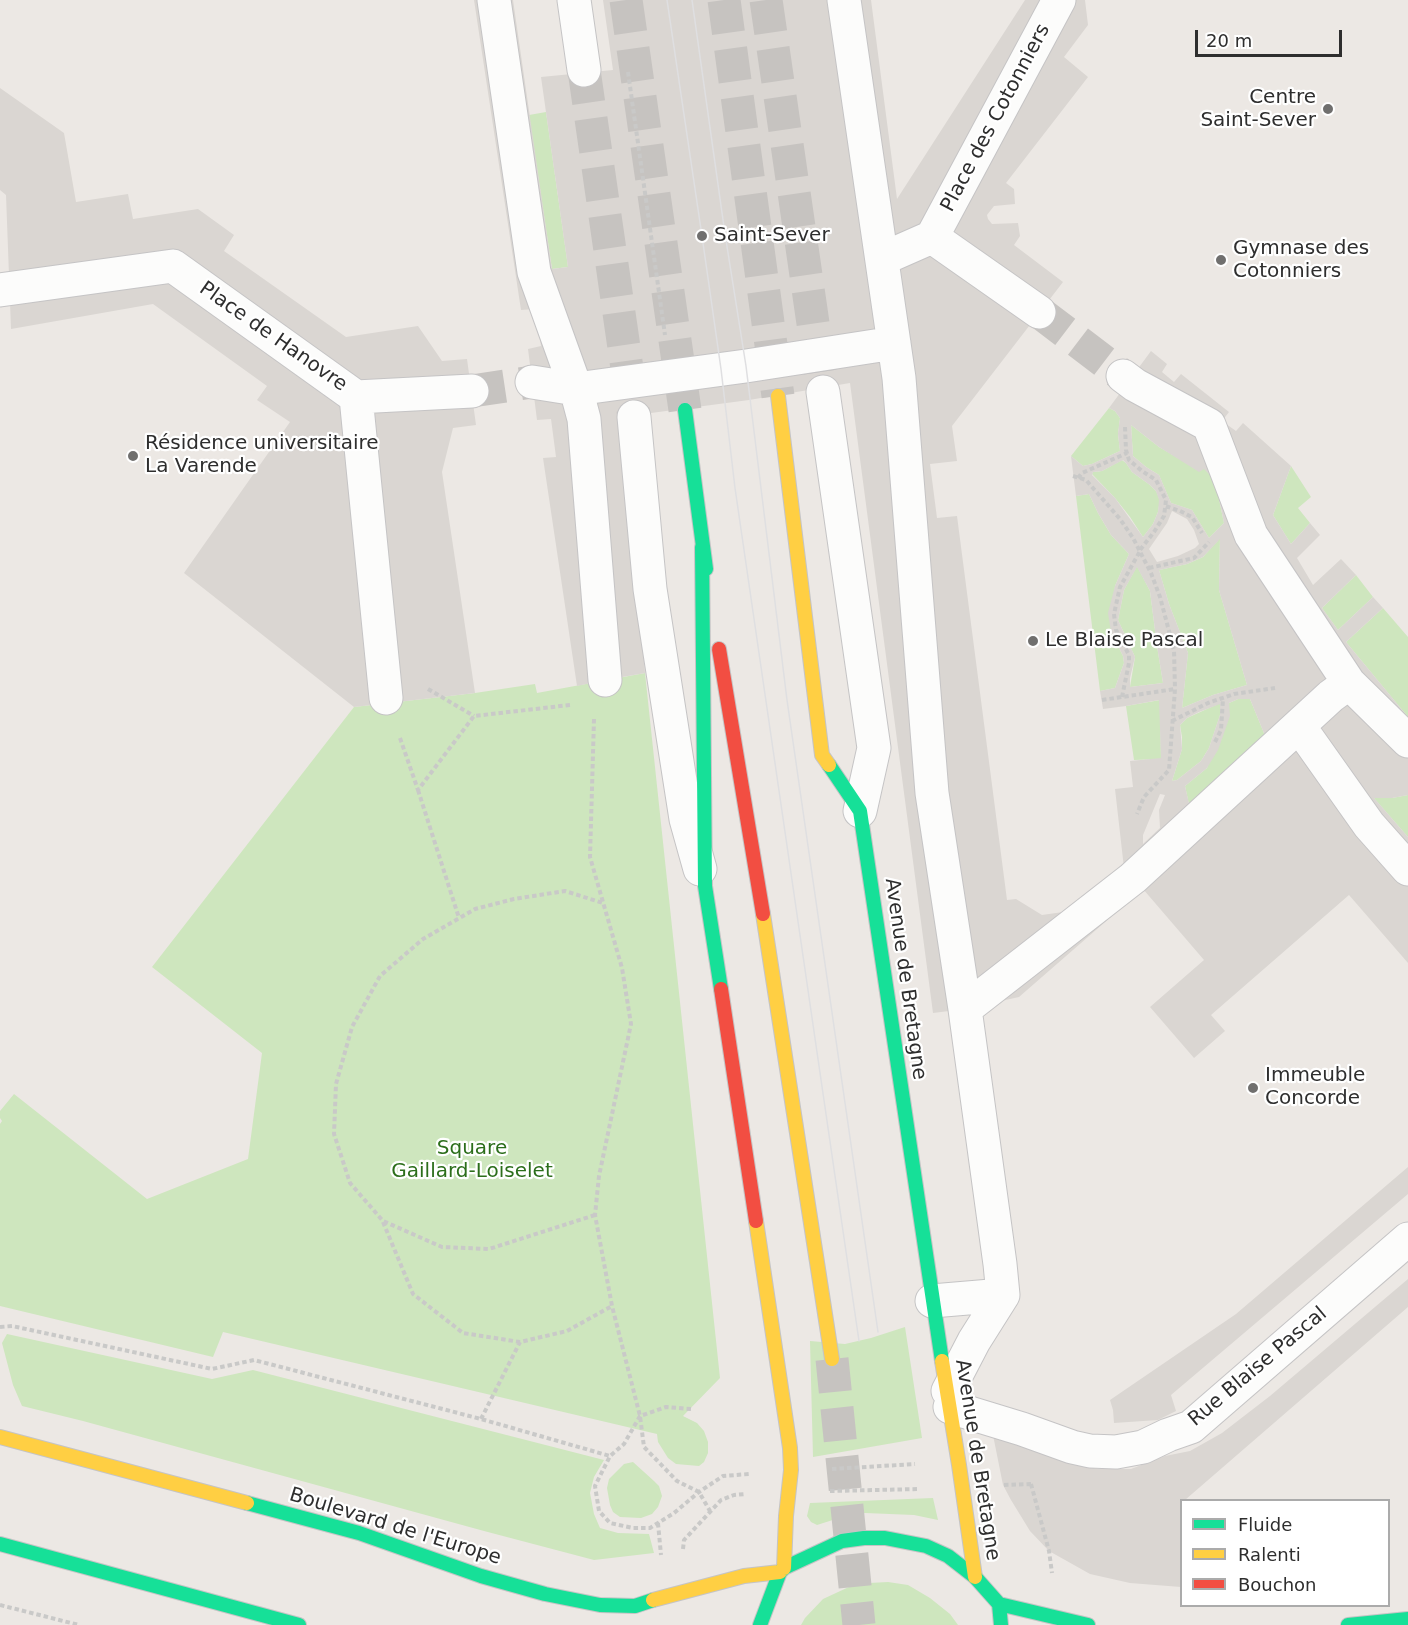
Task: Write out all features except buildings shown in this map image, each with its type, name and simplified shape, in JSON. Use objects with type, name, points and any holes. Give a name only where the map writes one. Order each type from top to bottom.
[{"type":"street","points":[[494,0],[534,272],[576,389],[584,419],[600,691]]},
{"type":"street","points":[[574,0],[584,70]]},
{"type":"street","points":[[844,0],[900,378],[932,793],[965,1009],[1003,1295],[974,1341],[949,1399]]},
{"type":"street","name":"Place des Cotonniers","points":[[932,237],[1059,0]]},
{"type":"street","points":[[882,259],[932,237],[1039,312]]},
{"type":"street","name":"Place de Hanovre","points":[[0,290],[173,266],[356,397],[386,698]]},
{"type":"street","points":[[532,382],[576,389],[894,343]]},
{"type":"street","points":[[1129,381],[1209,425],[1251,535],[1344,675],[1408,741]]},
{"type":"street","points":[[356,397],[472,392]]},
{"type":"street","points":[[823,392],[874,748],[860,811]]},
{"type":"street","name":"Avenue de Bretagne","points":[[778,396],[822,755],[860,811],[975,1577]]},
{"type":"street","points":[[685,410],[702,547],[776,985],[832,1359]]},
{"type":"street","points":[[634,417],[650,589],[686,819],[705,886],[790,1448],[791,1470],[782,1570],[760,1625]]},
{"type":"street","points":[[702,547],[705,886]]},
{"type":"street","points":[[965,1009],[1143,868],[1331,696],[1344,675]]},
{"type":"street","points":[[1299,726],[1369,825],[1408,869]]},
{"type":"street","name":"Rue Blaise Pascal","points":[[949,1399],[1072,1447],[1090,1451],[1116,1452],[1143,1448],[1168,1435],[1191,1427],[1408,1239]]},
{"type":"street","points":[[933,1301],[1003,1295]]},
{"type":"street","name":"Boulevard de l'Europe","points":[[0,1437],[359,1533],[481,1576],[545,1594],[600,1605],[634,1606],[744,1576],[782,1570],[842,1541],[864,1538],[885,1538],[926,1546],[948,1556],[975,1577],[999,1604]]},
{"type":"street","points":[[0,1544],[299,1625]]},
{"type":"street","points":[[1001,1625],[999,1604],[1088,1625]]},
{"type":"street","points":[[1348,1625],[1408,1619]]},
{"type":"path","points":[[628,70],[671,376]]},
{"type":"path","points":[[1122,696],[1129,655],[1116,630],[1114,614],[1120,587],[1140,550],[1164,516],[1166,506],[1166,500],[1156,480],[1129,460],[1125,424],[1129,381]]},
{"type":"path","points":[[1127,453],[1076,477],[1086,480],[1120,519],[1140,550],[1160,597],[1174,650],[1175,688],[1168,770],[1144,797],[1134,822],[1137,861],[1143,868]]},
{"type":"path","points":[[1166,506],[1192,517],[1203,534],[1206,545]]},
{"type":"path","points":[[1149,568],[1194,558],[1223,531],[1245,519]]},
{"type":"path","points":[[1172,721],[1208,703],[1234,694],[1344,675]]},
{"type":"path","points":[[1102,700],[1175,688]]},
{"type":"path","points":[[418,790],[474,716],[600,691],[590,857],[622,968],[631,1024],[601,1165],[595,1215],[612,1306],[640,1416],[644,1447],[677,1481],[699,1492],[710,1511]]},
{"type":"path","points":[[386,698],[459,918]]},
{"type":"path","points":[[603,903],[565,891],[514,898],[475,909],[423,939],[380,976],[352,1027],[336,1084],[334,1134],[350,1183],[382,1221],[413,1294],[463,1333],[520,1342],[567,1331],[612,1306]]},
{"type":"path","points":[[382,1221],[442,1247],[489,1249],[595,1215]]},
{"type":"path","points":[[0,1327],[12,1326],[212,1369],[254,1360],[481,1419],[610,1456]]},
{"type":"path","points":[[481,1419],[520,1342]]},
{"type":"path","points":[[691,1409],[666,1407],[640,1416],[624,1444],[610,1456],[595,1486],[598,1511],[610,1523],[633,1528],[650,1528],[723,1476],[756,1473]]},
{"type":"path","points":[[825,1469],[916,1464]]},
{"type":"path","points":[[1003,1485],[1030,1484],[1049,1551]]},
{"type":"path","points":[[822,1492],[922,1489]]},
{"type":"path","points":[[683,1557],[684,1540],[721,1500],[734,1495],[753,1494]]},
{"type":"path","points":[[658,1523],[662,1556]]},
{"type":"path","points":[[0,1605],[79,1625]]},
{"type":"green space","points":[[546,112],[568,267],[552,269],[529,115]]},
{"type":"green space","points":[[1109,408],[1115,411],[1120,418],[1118,434],[1120,451],[1083,466],[1071,456]]},
{"type":"green space","points":[[1131,425],[1159,447],[1204,468],[1215,480],[1224,523],[1209,538],[1192,510],[1171,503],[1159,475],[1133,456]]},
{"type":"green space","points":[[1122,460],[1132,472],[1156,491],[1160,500],[1153,524],[1143,537],[1115,498],[1092,474]]},
{"type":"green space","points":[[1291,466],[1311,497],[1298,508],[1310,523],[1291,544],[1273,515]]},
{"type":"green space","points":[[1089,494],[1111,535],[1129,554],[1115,586],[1111,632],[1124,663],[1115,688],[1100,691],[1076,496]]},
{"type":"green space","points":[[1220,538],[1219,590],[1247,685],[1213,695],[1182,708],[1188,653],[1159,570],[1187,564],[1203,557]]},
{"type":"green space","points":[[1137,566],[1150,591],[1163,683],[1130,687],[1135,657],[1118,620],[1124,590]]},
{"type":"green space","points":[[1356,575],[1373,597],[1338,630],[1322,608]]},
{"type":"green space","points":[[1383,608],[1408,637],[1408,717],[1346,642]]},
{"type":"green space","name":"Square Gaillard-Loiselet","points":[[645,673],[720,1378],[683,1416],[697,1423],[704,1431],[708,1442],[708,1453],[704,1462],[699,1466],[676,1464],[668,1458],[658,1442],[657,1434],[223,1332],[213,1357],[0,1306],[0,1124],[2,1121],[0,1111],[14,1094],[147,1199],[248,1159],[262,1053],[152,967],[354,707],[535,684],[537,693]]},
{"type":"green space","points":[[1238,699],[1250,699],[1266,738],[1190,809],[1185,786],[1207,768],[1229,703]]},
{"type":"green space","points":[[1160,700],[1161,759],[1134,760],[1126,706]]},
{"type":"green space","points":[[1220,703],[1220,715],[1209,748],[1201,761],[1177,780],[1172,781],[1182,749],[1180,725],[1187,718]]},
{"type":"green space","points":[[1408,795],[1408,837],[1373,797],[1392,798]]},
{"type":"green space","points":[[905,1327],[922,1438],[813,1457],[810,1341],[845,1344]]},
{"type":"green space","points":[[7,1334],[212,1379],[253,1370],[604,1460],[594,1477],[590,1493],[594,1514],[600,1528],[618,1533],[649,1534],[654,1553],[594,1560],[22,1406],[13,1385],[2,1343]]},
{"type":"green space","points":[[633,1462],[659,1486],[662,1496],[658,1507],[652,1514],[641,1518],[620,1517],[613,1512],[607,1488],[609,1479],[624,1464]]},
{"type":"green space","points":[[933,1498],[938,1520],[914,1515],[865,1513],[817,1525],[807,1516],[810,1503]]},
{"type":"green space","points":[[888,1582],[908,1585],[930,1598],[950,1614],[958,1625],[801,1625],[823,1599],[851,1586]]},
{"type":"shaded area","points":[[474,0],[513,0],[552,269],[568,267],[541,77],[613,70],[603,0],[871,0],[897,199],[1025,0],[1085,0],[1088,25],[1064,57],[1088,77],[1006,183],[1014,189],[1015,204],[994,206],[987,215],[992,224],[1018,223],[1020,236],[1014,245],[1063,282],[952,426],[957,461],[930,464],[937,518],[957,516],[1007,900],[1016,899],[1042,915],[1070,911],[1124,868],[1115,789],[1133,787],[1130,761],[1161,758],[1159,700],[1103,709],[1100,691],[1115,688],[1124,663],[1111,632],[1108,613],[1115,586],[1129,554],[1111,535],[1089,494],[1076,496],[1071,456],[1083,466],[1120,451],[1118,434],[1120,418],[1115,411],[1109,408],[1151,351],[1167,364],[1162,372],[1174,382],[1181,374],[1229,412],[1222,421],[1236,431],[1243,423],[1291,466],[1273,515],[1291,544],[1310,523],[1320,535],[1297,558],[1313,585],[1341,559],[1356,575],[1322,608],[1338,630],[1373,597],[1383,608],[1346,642],[1408,717],[1408,795],[1374,798],[1408,837],[1408,963],[1349,895],[1211,1015],[1225,1031],[1194,1058],[1150,1007],[1204,960],[1143,889],[1019,997],[965,1009],[933,1013],[850,383],[651,413],[628,436],[645,673],[577,686],[543,458],[556,457],[551,419],[537,420],[528,349],[541,346],[535,309],[521,310]],"holes":[[[1131,425],[1159,447],[1199,472],[1204,469],[1215,480],[1224,523],[1209,538],[1192,510],[1171,503],[1159,475],[1133,456]],[[1123,460],[1132,472],[1156,491],[1159,500],[1158,512],[1153,524],[1143,537],[1115,498],[1092,475],[1093,472],[1102,471]],[[1172,511],[1187,519],[1199,544],[1178,556],[1157,562],[1149,549],[1167,523]],[[1220,539],[1219,590],[1247,685],[1213,695],[1182,708],[1188,653],[1159,570],[1187,564],[1203,557]],[[1137,567],[1150,591],[1163,683],[1130,687],[1135,657],[1118,620],[1124,590]],[[1238,699],[1250,699],[1266,738],[1190,808],[1185,786],[1207,768],[1218,750],[1230,716],[1229,703]],[[1220,704],[1220,715],[1209,748],[1201,761],[1177,780],[1172,781],[1182,749],[1180,725],[1187,718]],[[1160,794],[1165,795],[1159,810],[1160,828],[1143,844],[1143,835]]]},
{"type":"shaded area","points":[[0,88],[64,133],[76,202],[128,194],[133,219],[198,209],[234,235],[224,251],[346,337],[418,326],[442,361],[467,359],[476,425],[453,428],[442,472],[475,693],[354,707],[184,573],[290,422],[257,400],[267,386],[153,304],[11,329],[6,195],[0,190]]},
{"type":"shaded area","points":[[1408,1167],[1408,1194],[1171,1395],[1176,1411],[1158,1420],[1114,1423],[1110,1400],[1236,1314]]},
{"type":"shaded area","points":[[1408,1279],[1408,1307],[1186,1499],[1180,1499],[1180,1587],[1130,1583],[1090,1574],[1049,1551],[1030,1531],[1003,1485],[993,1435],[1072,1463],[1098,1469],[1131,1469],[1165,1456],[1190,1451],[1222,1433],[1270,1396]]},
{"type":"tunnel","points":[[626,0],[685,410]]},
{"type":"tunnel","points":[[724,0],[778,396]]},
{"type":"tunnel","points":[[766,0],[823,392]]},
{"type":"tunnel","points":[[584,70],[634,417]]},
{"type":"tunnel","points":[[1039,312],[1123,376]]},
{"type":"tunnel","points":[[472,391],[532,382]]},
{"type":"tunnel","points":[[832,1359],[859,1625]]},
{"type":"tram line","points":[[667,0],[721,369],[735,488],[859,1341]]},
{"type":"tram line","points":[[692,0],[746,366],[787,700],[878,1332]]},
{"type":"traffic: fast","points":[[685,410],[706,569]]},
{"type":"traffic: fast","points":[[702,547],[705,886],[721,989]]},
{"type":"traffic: fast","points":[[829,765],[860,811],[942,1361]]},
{"type":"traffic: fast","points":[[247,1503],[359,1533],[481,1576],[545,1594],[600,1605],[635,1606],[653,1600]]},
{"type":"traffic: fast","points":[[760,1625],[780,1572],[784,1568],[842,1541],[864,1538],[885,1538],[926,1546],[948,1556],[975,1577],[999,1604],[1001,1625]]},
{"type":"traffic: fast","points":[[0,1544],[299,1625]]},
{"type":"traffic: fast","points":[[999,1604],[1088,1625]]},
{"type":"traffic: fast","points":[[1348,1625],[1408,1619]]},
{"type":"traffic: slow","points":[[778,396],[822,755],[829,765]]},
{"type":"traffic: slow","points":[[763,914],[832,1359]]},
{"type":"traffic: slow","points":[[756,1221],[790,1448],[791,1470],[784,1568]]},
{"type":"traffic: slow","points":[[942,1361],[975,1577]]},
{"type":"traffic: slow","points":[[0,1437],[247,1503]]},
{"type":"traffic: slow","points":[[653,1600],[744,1576],[780,1572]]},
{"type":"traffic: jam","points":[[719,649],[763,914]]},
{"type":"traffic: jam","points":[[721,989],[756,1221]]},
{"type":"place","name":"Centre Saint-Sever","points":[[1328,109]]},
{"type":"place","name":"Saint-Sever","points":[[702,236]]},
{"type":"place","name":"Gymnase des Cotonniers","points":[[1221,260]]},
{"type":"place","name":"Résidence universitaire La Varende","points":[[133,456]]},
{"type":"place","name":"Le Blaise Pascal","points":[[1033,641]]},
{"type":"place","name":"Immeuble Concorde","points":[[1253,1088]]}]
